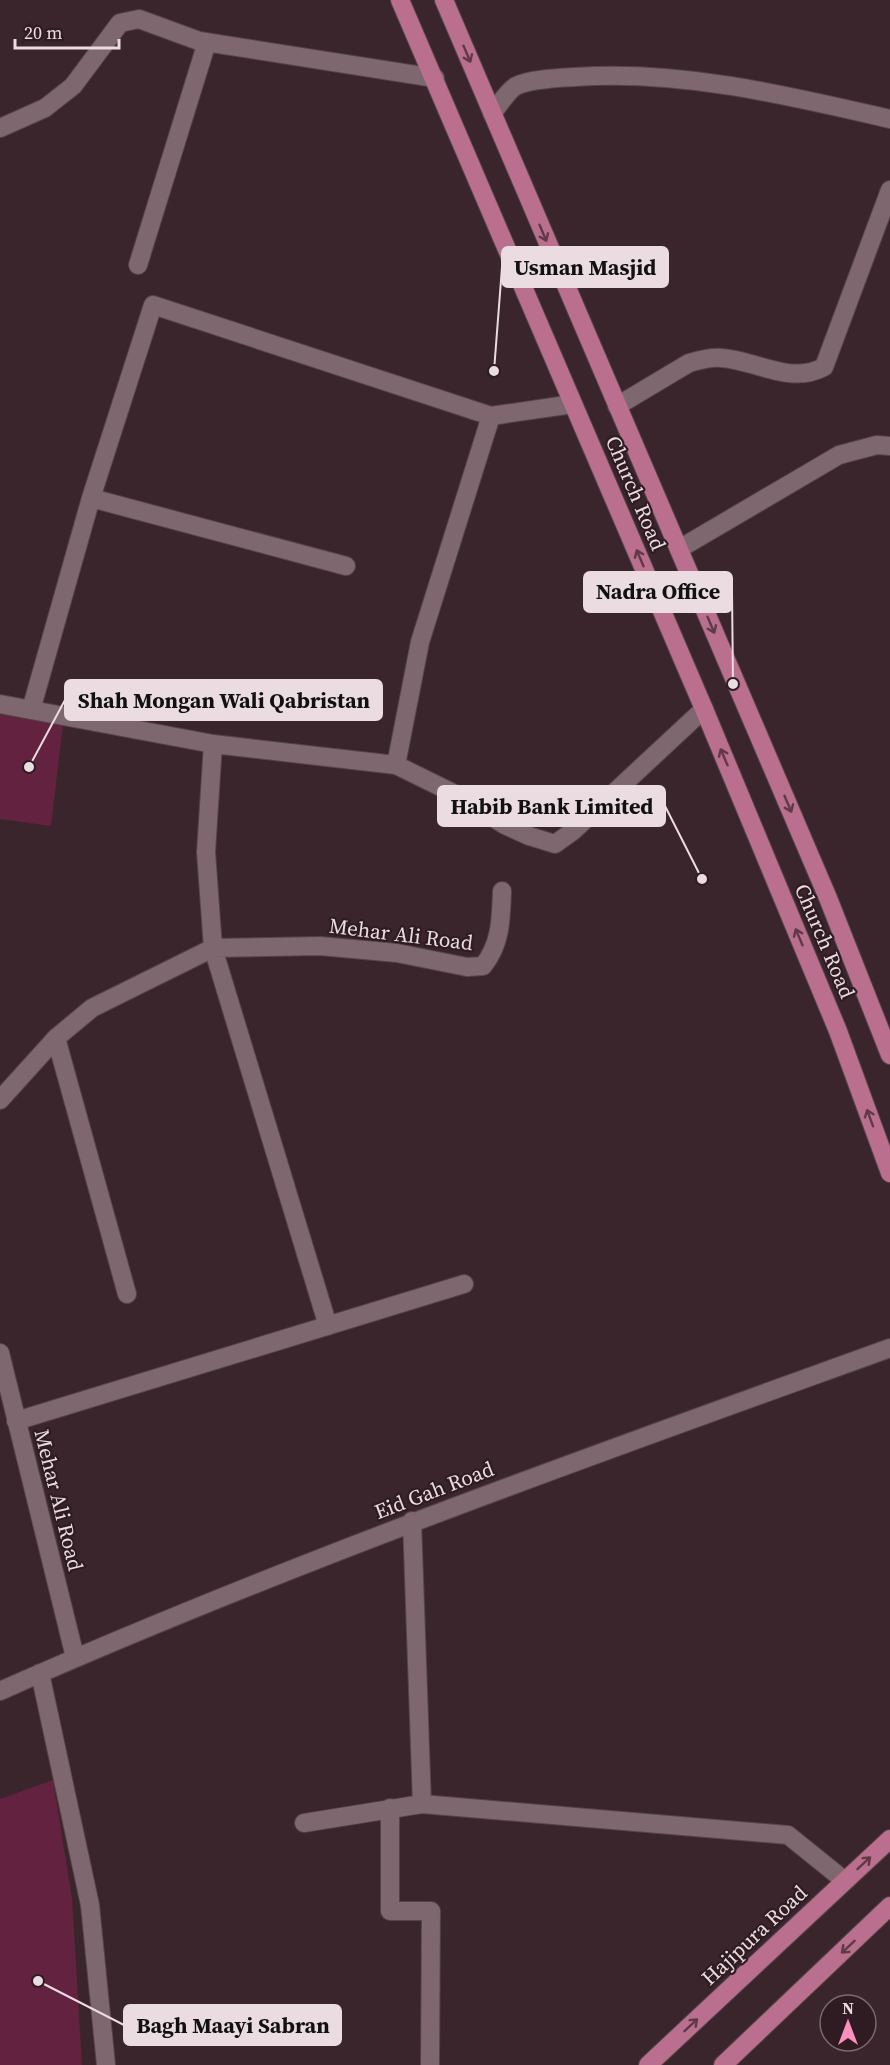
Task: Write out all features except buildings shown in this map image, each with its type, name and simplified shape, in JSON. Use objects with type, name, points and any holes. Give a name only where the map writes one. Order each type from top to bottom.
[{"type":"main road","name":"Church Road","points":[[400,0],[704,709],[838,1031],[890,1173]]},
{"type":"main road","name":"Church Road","points":[[444,0],[828,898],[890,1055]]},
{"type":"main road","name":"Hajipura Road","points":[[648,2065],[890,1839]]},
{"type":"main road","points":[[723,2065],[890,1906]]},
{"type":"street","points":[[0,128],[45,108],[74,86],[120,23],[139,19],[207,42],[435,78]]},
{"type":"street","points":[[138,266],[207,42]]},
{"type":"street","points":[[492,113],[516,86],[555,78],[599,75],[679,78],[761,90],[890,119]]},
{"type":"street","points":[[617,406],[689,363],[699,360],[722,358],[790,374],[810,375],[824,367],[890,190]]},
{"type":"street","points":[[31,710],[91,498],[153,305],[491,416],[573,404]]},
{"type":"street","points":[[396,765],[420,642],[491,416]]},
{"type":"street","points":[[679,549],[839,455],[877,445],[890,446]]},
{"type":"street","points":[[91,498],[346,566]]},
{"type":"street","points":[[0,704],[213,744],[396,765],[457,795],[505,825],[555,844],[573,831],[704,709]]},
{"type":"street","points":[[213,744],[206,852],[213,948],[328,1326]]},
{"type":"street","name":"Mehar Ali Road","points":[[0,1100],[56,1038],[92,1008],[213,948],[320,946],[397,953],[467,967],[483,966],[489,959],[500,933],[502,891]]},
{"type":"street","points":[[56,1038],[127,1293]]},
{"type":"street","points":[[16,1421],[464,1284]]},
{"type":"street","name":"Eid Gah Road","points":[[0,1691],[75,1657],[412,1521],[890,1348]]},
{"type":"street","name":"Mehar Ali Road","points":[[0,1353],[75,1657]]},
{"type":"street","points":[[412,1521],[422,1804]]},
{"type":"street","points":[[40,1673],[90,1905],[106,2065]]},
{"type":"street","points":[[304,1823],[422,1804],[788,1835],[845,1881]]},
{"type":"street","points":[[390,1808],[390,1911],[431,1911],[430,2065]]},
{"type":"shaded area","points":[[0,703],[64,716],[51,826],[0,819]]},
{"type":"shaded area","points":[[53,1780],[72,1898],[82,2065],[0,2065],[0,1799]]},
{"type":"place","name":"Usman Masjid","points":[[494,371]]},
{"type":"place","name":"Nadra Office","points":[[733,684]]},
{"type":"place","name":"Shah Mongan Wali Qabristan","points":[[29,767]]},
{"type":"place","name":"Habib Bank Limited","points":[[702,879]]},
{"type":"place","name":"Bagh Maayi Sabran","points":[[38,1981]]}]
